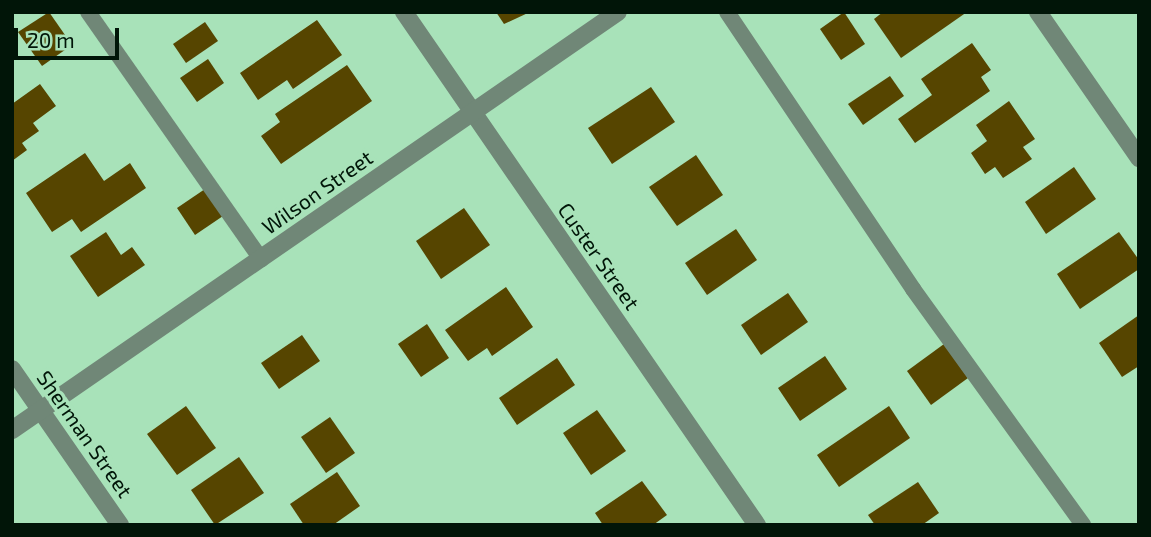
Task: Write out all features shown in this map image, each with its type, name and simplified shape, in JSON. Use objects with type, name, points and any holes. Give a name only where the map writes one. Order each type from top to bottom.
[{"type":"street","name":"Custer Street","points":[[404,12],[757,525]]},
{"type":"street","name":"Wilson Street","points":[[12,430],[618,12]]},
{"type":"street","points":[[1038,12],[1139,158]]},
{"type":"street","name":"Sherman Street","points":[[12,369],[120,525]]},
{"type":"lane","points":[[88,12],[261,258]]},
{"type":"lane","points":[[727,12],[913,289],[1083,525]]},
{"type":"building","points":[[49,12],[72,45],[42,66],[18,32]]},
{"type":"building","points":[[496,12],[530,12],[504,24]]},
{"type":"building","points":[[844,12],[865,44],[841,60],[820,29]]},
{"type":"building","points":[[883,12],[967,12],[901,58],[874,19]]},
{"type":"building","points":[[317,20],[342,55],[293,89],[287,80],[258,100],[240,73]]},
{"type":"building","points":[[205,22],[218,41],[186,63],[173,44]]},
{"type":"building","points":[[972,43],[991,70],[981,77],[990,91],[915,143],[898,119],[932,95],[921,79]]},
{"type":"building","points":[[208,59],[224,83],[197,102],[180,78]]},
{"type":"building","points":[[347,65],[372,101],[281,164],[261,136],[280,122],[275,114]]},
{"type":"building","points":[[890,76],[904,96],[863,125],[848,104]]},
{"type":"building","points":[[40,84],[56,106],[33,123],[39,131],[22,143],[27,150],[12,161],[12,104]]},
{"type":"building","points":[[651,87],[675,122],[612,164],[588,128]]},
{"type":"building","points":[[1009,101],[1035,139],[1023,147],[1032,159],[1003,178],[995,167],[985,174],[971,153],[987,141],[976,125]]},
{"type":"building","points":[[85,153],[104,181],[130,163],[146,188],[81,232],[72,219],[52,232],[26,193]]},
{"type":"building","points":[[696,155],[723,195],[677,226],[649,187]]},
{"type":"building","points":[[1074,167],[1096,199],[1046,234],[1025,202]]},
{"type":"building","points":[[205,189],[223,216],[195,235],[177,208]]},
{"type":"building","points":[[464,208],[490,245],[441,279],[416,241]]},
{"type":"building","points":[[736,229],[757,260],[707,295],[685,263]]},
{"type":"building","points":[[106,232],[121,255],[132,247],[145,265],[98,297],[70,256]]},
{"type":"building","points":[[1119,232],[1139,260],[1139,269],[1080,309],[1057,274]]},
{"type":"building","points":[[506,287],[533,327],[492,356],[487,348],[468,361],[445,330]]},
{"type":"building","points":[[788,293],[808,322],[761,355],[741,325]]},
{"type":"building","points":[[1139,315],[1139,366],[1122,377],[1099,343]]},
{"type":"building","points":[[427,324],[449,358],[421,377],[398,344]]},
{"type":"building","points":[[302,335],[320,361],[279,389],[261,363]]},
{"type":"building","points":[[944,344],[968,378],[931,405],[907,371]]},
{"type":"building","points":[[825,356],[847,389],[800,421],[778,388]]},
{"type":"building","points":[[557,358],[575,385],[517,425],[499,398]]},
{"type":"building","points":[[186,406],[216,448],[177,475],[147,434]]},
{"type":"building","points":[[889,406],[910,438],[839,487],[817,455]]},
{"type":"building","points":[[597,410],[626,451],[591,475],[563,433]]},
{"type":"building","points":[[330,417],[355,453],[326,473],[301,437]]},
{"type":"building","points":[[239,457],[264,493],[215,525],[191,490]]},
{"type":"building","points":[[337,472],[360,506],[333,525],[304,525],[290,504]]},
{"type":"building","points":[[642,481],[667,515],[653,525],[603,525],[595,513]]},
{"type":"building","points":[[918,482],[939,513],[922,525],[875,525],[868,515]]}]
